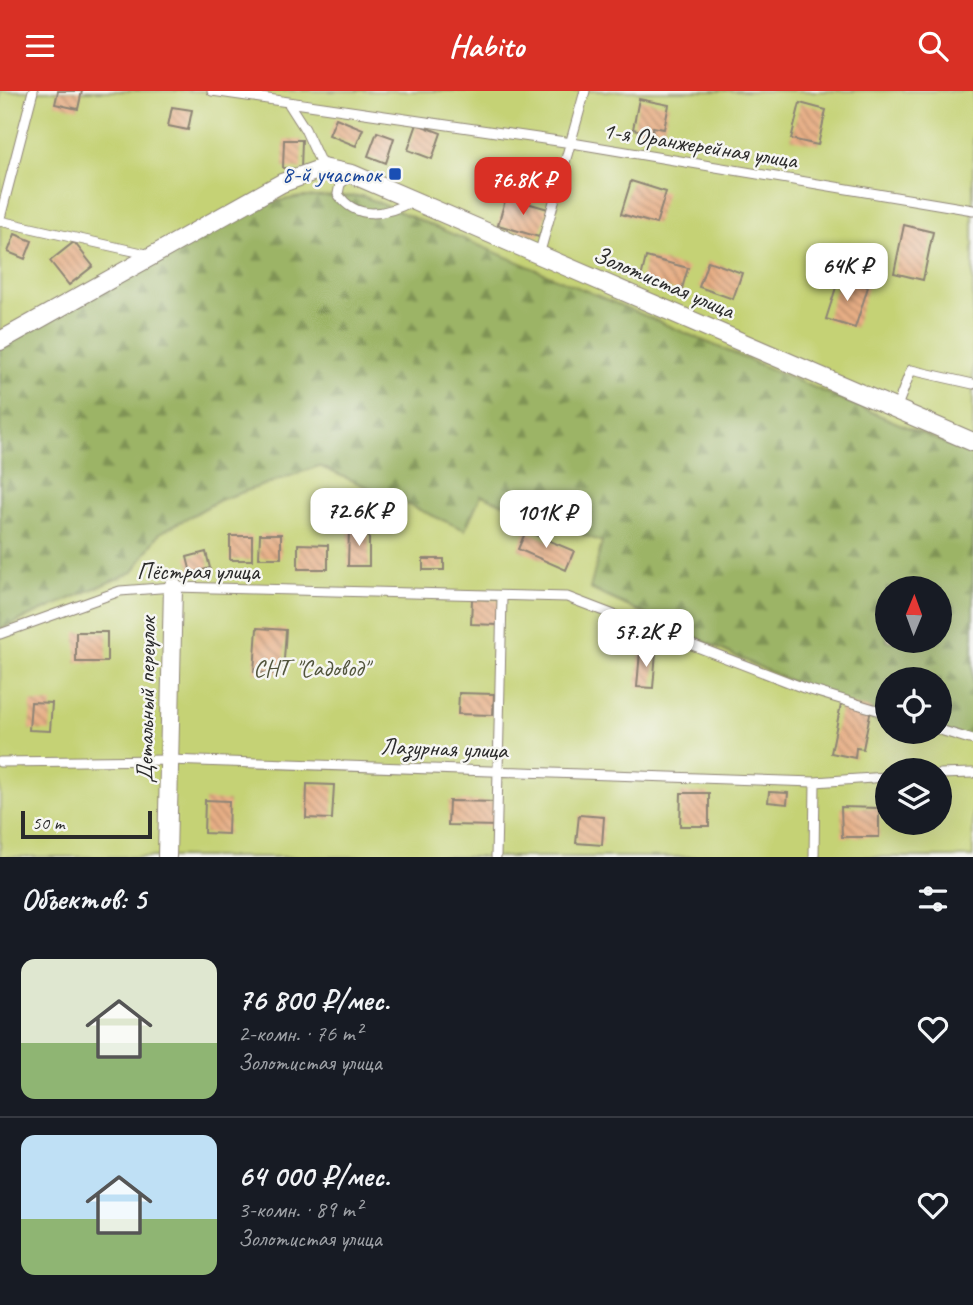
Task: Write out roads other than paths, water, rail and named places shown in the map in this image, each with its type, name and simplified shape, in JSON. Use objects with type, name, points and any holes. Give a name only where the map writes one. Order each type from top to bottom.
[{"type":"street","name":"Золотистая улица","points":[[323,168],[352,174],[973,442]]},
{"type":"street","points":[[0,341],[282,183],[323,168]]},
{"type":"street","name":"Детальный переулок","points":[[167,857],[173,587]]},
{"type":"lane","points":[[33,91],[0,220],[153,255]]},
{"type":"lane","name":"1-я Оранжерейная улица","points":[[212,91],[572,143],[973,210]]},
{"type":"lane","points":[[539,255],[585,91]]},
{"type":"lane","points":[[289,104],[305,129],[323,168]]},
{"type":"lane","points":[[352,174],[340,184],[338,194],[346,207],[363,213],[391,213],[413,200]]},
{"type":"lane","points":[[897,409],[911,370],[973,384]]},
{"type":"lane","name":"Пёстрая улица","points":[[0,635],[120,591],[173,587],[567,597],[804,688],[875,709]]},
{"type":"lane","points":[[496,857],[502,597]]},
{"type":"lane","points":[[952,734],[973,740]]},
{"type":"lane","name":"Лазурная улица","points":[[0,762],[169,760],[498,769],[815,782],[875,779]]},
{"type":"lane","points":[[952,774],[973,773]]},
{"type":"lane","points":[[814,857],[815,782]]},
{"type":"place","name":"8-й участок","points":[[395,174]]},
{"type":"park label","name":"СНТ \"Садовод\"","points":[[311,668]]}]
